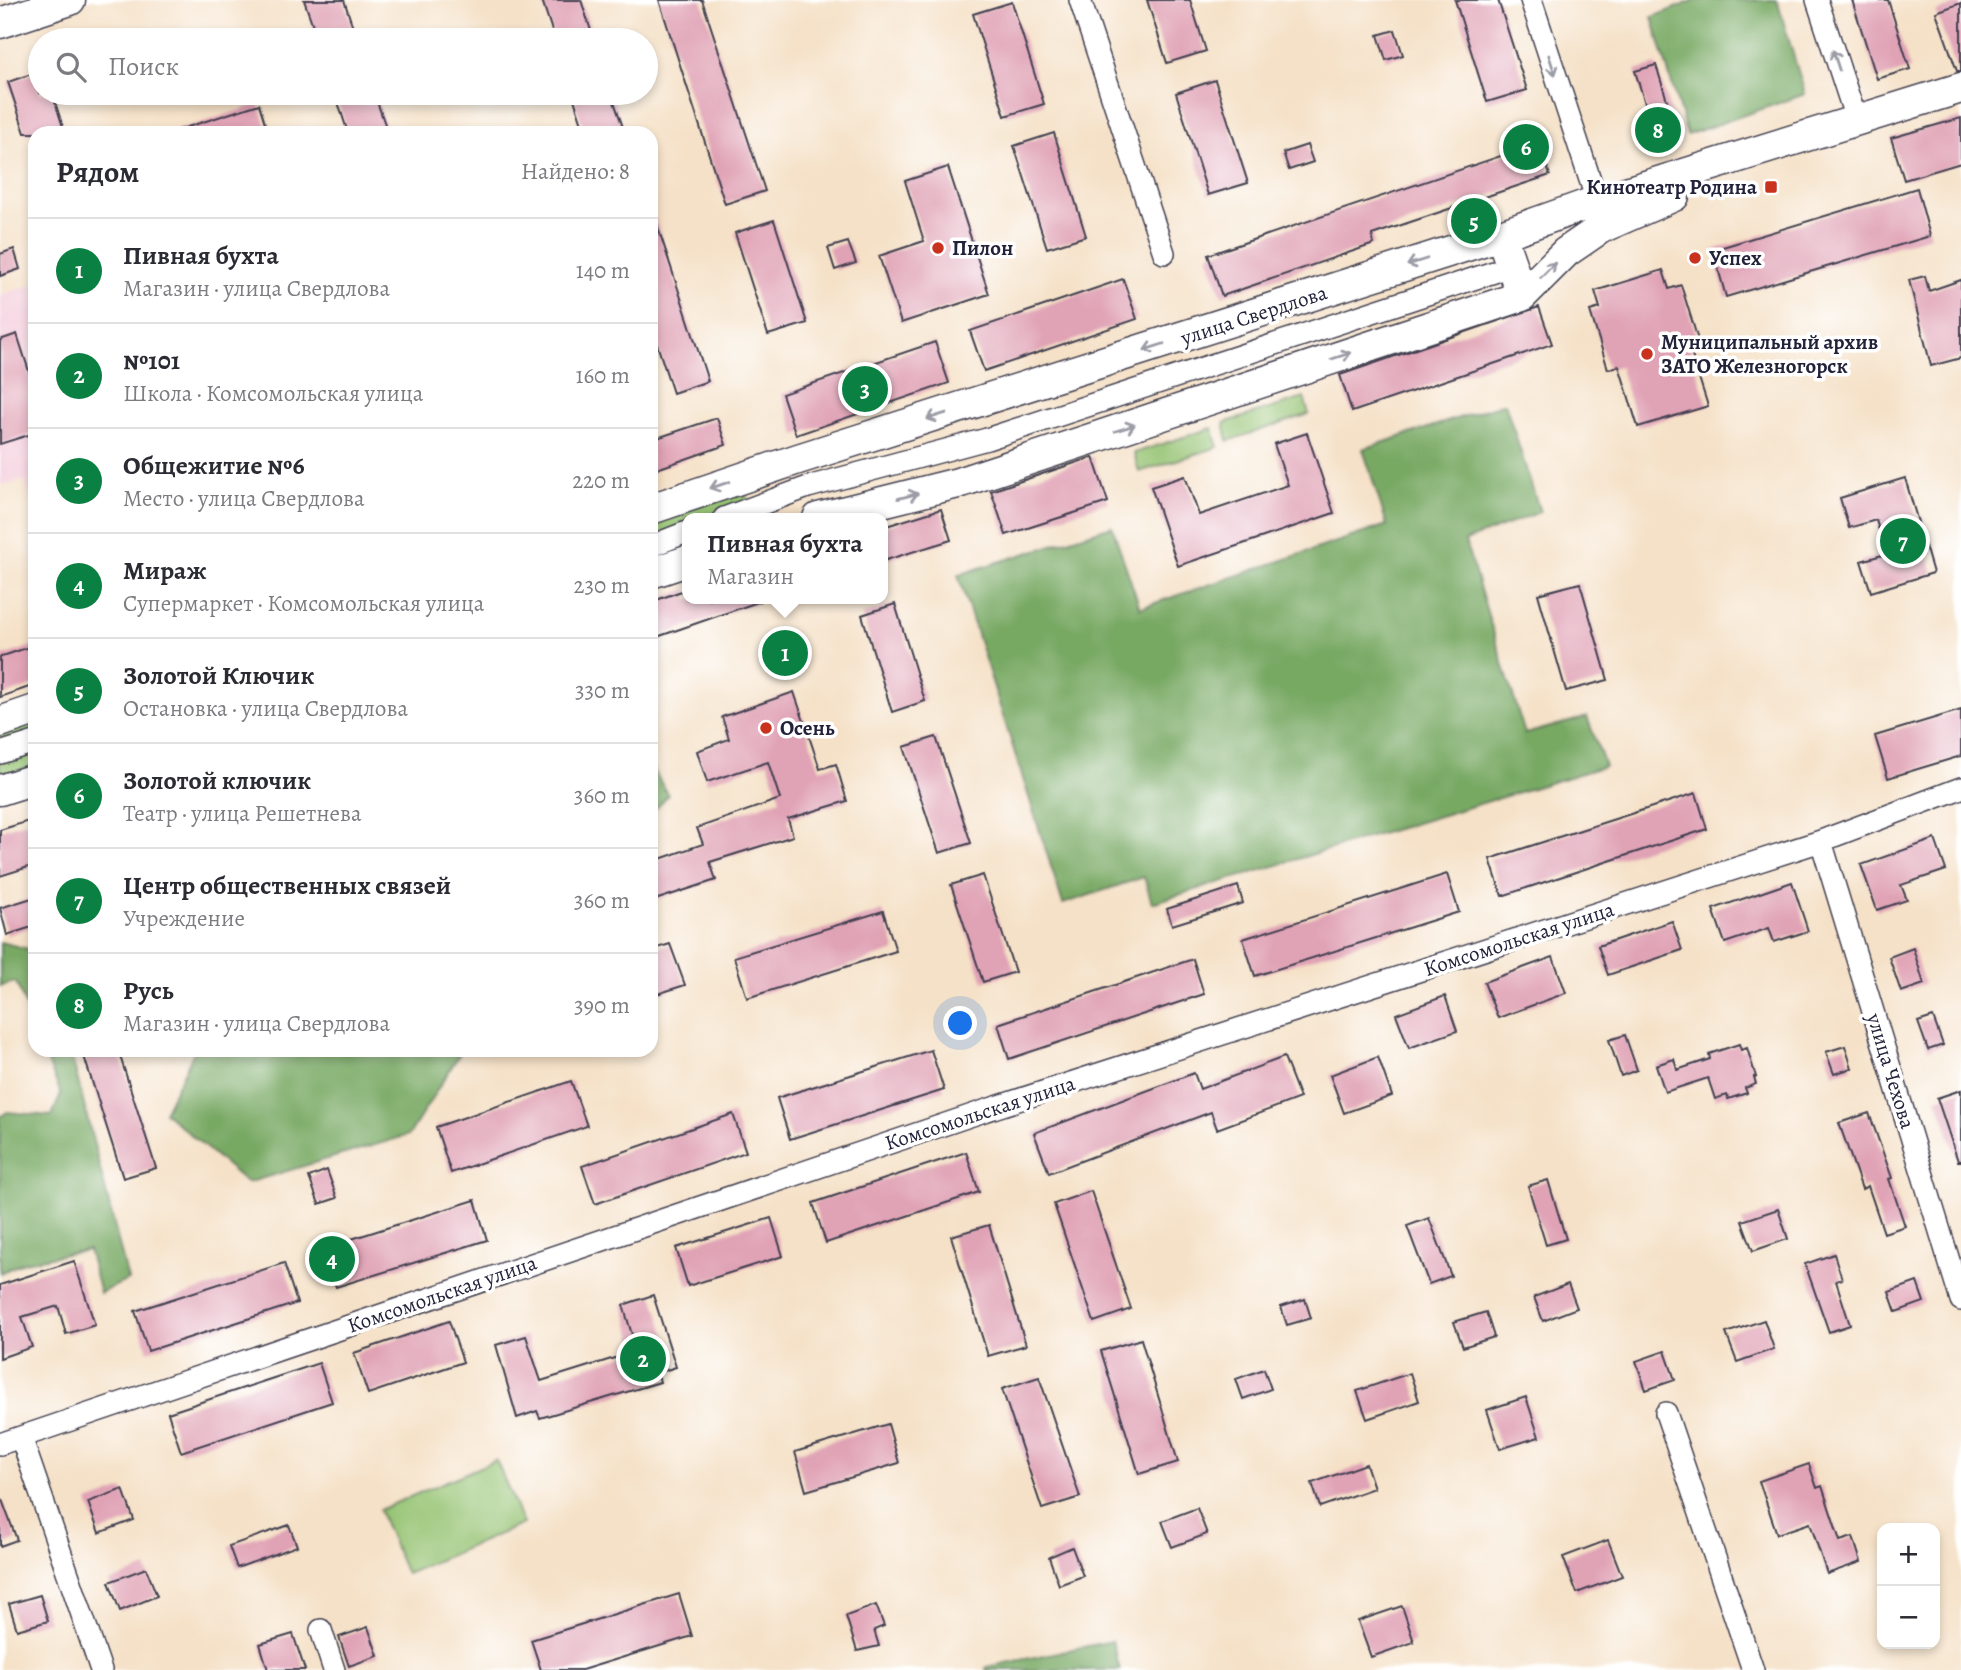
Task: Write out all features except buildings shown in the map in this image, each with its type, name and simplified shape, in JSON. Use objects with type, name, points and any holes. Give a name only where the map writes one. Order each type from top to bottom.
[{"type":"street","points":[[0,23],[70,0]]},
{"type":"street","points":[[1080,0],[1164,253]]},
{"type":"street","points":[[1531,0],[1597,201]]},
{"type":"street","points":[[1817,0],[1856,119]]},
{"type":"street","name":"улица Свердлова","points":[[658,507],[798,459],[1501,235],[1597,201],[1961,88]]},
{"type":"street","name":"улица Свердлова","points":[[838,513],[958,483],[1522,296],[1566,252],[1601,228],[1661,200],[1817,149],[1856,119]]},
{"type":"street","points":[[1501,235],[1522,296]]},
{"type":"street","points":[[738,513],[808,488],[987,439],[1494,272]]},
{"type":"street","points":[[658,543],[682,534]]},
{"type":"street","points":[[658,571],[682,563]]},
{"type":"street","points":[[0,722],[28,712]]},
{"type":"street","points":[[0,753],[28,744]]},
{"type":"street","points":[[0,790],[28,781]]},
{"type":"street","name":"Комсомольская улица","points":[[0,1444],[998,1106],[1821,841],[1961,788]]},
{"type":"street","name":"улица Чехова","points":[[1821,841],[1961,1300]]},
{"type":"street","points":[[1666,1413],[1753,1670]]},
{"type":"street","points":[[21,1437],[101,1670]]},
{"type":"street","points":[[321,1630],[334,1670]]},
{"type":"shaded area","points":[[28,286],[28,489],[25,480],[2,486],[0,482],[0,295]]},
{"type":"green space","points":[[1695,0],[1777,0],[1805,94],[1687,135],[1652,17]]},
{"type":"green space","points":[[1304,398],[1309,414],[1228,441],[1224,423]]},
{"type":"green space","points":[[1505,403],[1540,512],[1465,541],[1525,734],[1587,717],[1605,766],[1152,903],[1144,877],[1063,904],[958,575],[1112,526],[1140,608],[1387,525],[1363,449]]},
{"type":"green space","points":[[1212,428],[1218,447],[1139,472],[1134,453]]},
{"type":"green space","points":[[744,490],[752,513],[682,513],[682,546],[658,554],[658,518]]},
{"type":"green space","points":[[28,718],[28,767],[0,777],[0,728]]},
{"type":"green space","points":[[658,778],[668,795],[658,806]]},
{"type":"green space","points":[[0,942],[28,949],[28,1012],[16,982],[0,986]]},
{"type":"green space","points":[[46,1057],[71,1057],[128,1280],[100,1293],[88,1250],[24,1262],[0,1273],[0,1117],[7,1112],[52,1116],[61,1094]]},
{"type":"green space","points":[[192,1057],[458,1057],[409,1135],[247,1183],[164,1112]]},
{"type":"green space","points":[[496,1460],[523,1524],[406,1574],[379,1510]]},
{"type":"green space","points":[[1112,1641],[1120,1670],[986,1670],[986,1667]]},
{"type":"place","name":"Русь","points":[[1658,130]]},
{"type":"place","name":"Золотой ключик","points":[[1526,147]]},
{"type":"place","name":"Кинотеатр Родина","points":[[1771,187]]},
{"type":"place","name":"Золотой Ключик","points":[[1474,221]]},
{"type":"place","name":"Пилон","points":[[938,248]]},
{"type":"place","name":"Успех","points":[[1695,258]]},
{"type":"place","name":"Муниципальный архив ЗАТО Железногорск","points":[[1647,354]]},
{"type":"place","name":"Общежитие №6","points":[[865,389]]},
{"type":"place","name":"Центр общественных связей","points":[[1903,541]]},
{"type":"place","name":"Пивная бухта","points":[[785,653]]},
{"type":"place","name":"Осень","points":[[766,728]]},
{"type":"place","name":"Мираж","points":[[332,1259]]},
{"type":"place","name":"№101","points":[[643,1359]]}]
